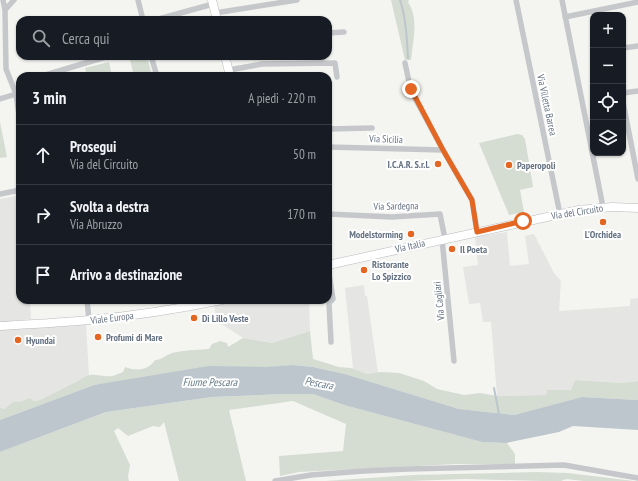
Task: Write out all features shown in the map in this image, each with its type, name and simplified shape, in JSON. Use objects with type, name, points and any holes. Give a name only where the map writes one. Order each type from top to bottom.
[{"type":"main road","points":[[227,60],[230,72]]},
{"type":"main road","name":"Via del Circuito","points":[[492,228],[603,207],[621,206],[638,208]]},
{"type":"main road","name":"Via Italia","points":[[332,264],[492,228]]},
{"type":"main road","name":"Viale Europa","points":[[0,326],[89,320],[184,308],[203,304]]},
{"type":"street","points":[[3,0],[5,10],[6,69],[16,88]]},
{"type":"street","points":[[5,10],[14,0]]},
{"type":"street","points":[[138,0],[142,16]]},
{"type":"street","points":[[176,16],[214,9],[297,0]]},
{"type":"street","name":"Via Villetta Barrea","points":[[516,0],[560,214]]},
{"type":"street","points":[[562,0],[603,207]]},
{"type":"street","points":[[565,17],[631,1],[638,2]]},
{"type":"street","points":[[332,33],[344,32]]},
{"type":"street","points":[[626,48],[638,46]]},
{"type":"street","points":[[55,72],[96,60]]},
{"type":"street","points":[[152,60],[156,72]]},
{"type":"street","points":[[234,72],[262,64],[335,63],[337,77]]},
{"type":"street","points":[[405,63],[412,91],[443,150],[472,200],[477,232]]},
{"type":"street","points":[[626,93],[638,91]]},
{"type":"street","points":[[0,99],[16,93]]},
{"type":"street","points":[[626,117],[638,179]]},
{"type":"street","points":[[332,129],[372,128]]},
{"type":"street","name":"Via Sicilia","points":[[332,147],[443,150]]},
{"type":"street","points":[[0,194],[16,191]]},
{"type":"street","name":"Via Sardegna","points":[[332,214],[392,217],[440,214],[443,239]]},
{"type":"street","name":"Via Cagliari","points":[[443,239],[454,360]]},
{"type":"street","points":[[87,304],[89,320]]},
{"type":"street","points":[[330,304],[332,342]]},
{"type":"street","points":[[275,481],[311,475],[400,469],[564,465],[638,478]]},
{"type":"shaded area","points":[[391,0],[409,0],[408,2],[413,15],[414,23],[411,60],[405,60]]},
{"type":"shaded area","points":[[130,60],[148,60],[151,72],[133,72]]},
{"type":"shaded area","points":[[109,62],[111,72],[86,72],[85,68]]},
{"type":"shaded area","points":[[0,122],[7,157],[0,158]]},
{"type":"shaded area","name":"Paperopoli","points":[[517,134],[522,135],[525,139],[533,187],[520,190],[524,212],[509,215],[479,143]]},
{"type":"shaded area","points":[[15,196],[16,304],[30,304],[31,319],[0,322],[0,199]]},
{"type":"shaded area","points":[[507,232],[510,266],[529,264],[525,236],[534,234],[554,273],[561,281],[559,311],[630,306],[630,299],[638,298],[638,381],[622,383],[575,380],[571,390],[547,390],[546,395],[497,396],[491,322],[483,322],[480,303],[469,304],[463,267],[478,265],[475,237]]},
{"type":"shaded area","points":[[364,285],[365,296],[367,296],[378,373],[367,374],[353,369],[345,288]]},
{"type":"shaded area","points":[[220,304],[309,304],[310,331],[272,343],[243,338],[217,321],[214,306]]},
{"type":"shaded area","points":[[86,324],[89,375],[40,400],[34,401],[30,398],[19,402],[13,402],[4,409],[0,409],[0,330]]},
{"type":"shaded area","points":[[310,331],[313,359],[339,367],[351,368],[367,374],[381,372],[399,373],[424,381],[437,389],[464,395],[480,393],[497,396],[546,395],[547,390],[571,390],[575,380],[622,383],[638,381],[638,400],[582,397],[514,415],[459,409],[345,374],[313,367],[293,365],[94,385],[0,420],[0,408],[4,409],[13,402],[19,402],[30,398],[34,401],[40,400],[88,375],[113,376],[123,372],[125,367],[133,369],[145,368],[152,364],[155,360],[172,353],[209,349],[212,344],[220,341],[227,343],[228,347],[243,338],[272,343]]},
{"type":"shaded area","points":[[313,394],[344,405],[482,442],[507,443],[515,454],[515,464],[456,464],[299,472],[280,476],[279,456],[343,451],[346,424],[293,401],[229,410],[246,481],[179,481],[164,422],[160,427],[153,426],[128,436],[118,428],[114,431],[130,465],[128,477],[129,481],[0,481],[0,452],[106,412],[212,397]]},
{"type":"shaded area","points":[[537,472],[568,473],[634,481],[465,479],[325,481],[413,475]]},
{"type":"water","name":"Fiume Pescara","points":[[293,365],[313,367],[345,374],[459,409],[514,415],[582,397],[638,400],[638,430],[573,426],[559,432],[506,443],[482,442],[344,405],[313,394],[287,394],[212,397],[106,412],[0,452],[0,420],[94,385],[209,366],[266,367]]},
{"type":"waterway","points":[[400,0],[405,21],[408,58]]},
{"type":"waterway","points":[[494,388],[499,414]]},
{"type":"place","name":"I.C.A.R. S.r.l.","points":[[438,164]]},
{"type":"place","name":"Paperopoli","points":[[509,165]]},
{"type":"place","name":"L'Orchidea","points":[[603,222]]},
{"type":"place","name":"Modelstorming","points":[[411,234]]},
{"type":"place","name":"Il Poeta","points":[[452,249]]},
{"type":"place","name":"Ristorante Lo Spizzico","points":[[364,270]]},
{"type":"place","name":"Di Lillo Veste","points":[[194,318]]},
{"type":"place","name":"Profumi di Mare","points":[[98,337]]},
{"type":"place","name":"Hyundai","points":[[18,340]]},
{"type":"route","points":[[411,89],[443,150],[472,200],[477,232],[523,221]]},
{"type":"water label","name":"Pescara","points":[[319,383]]}]
